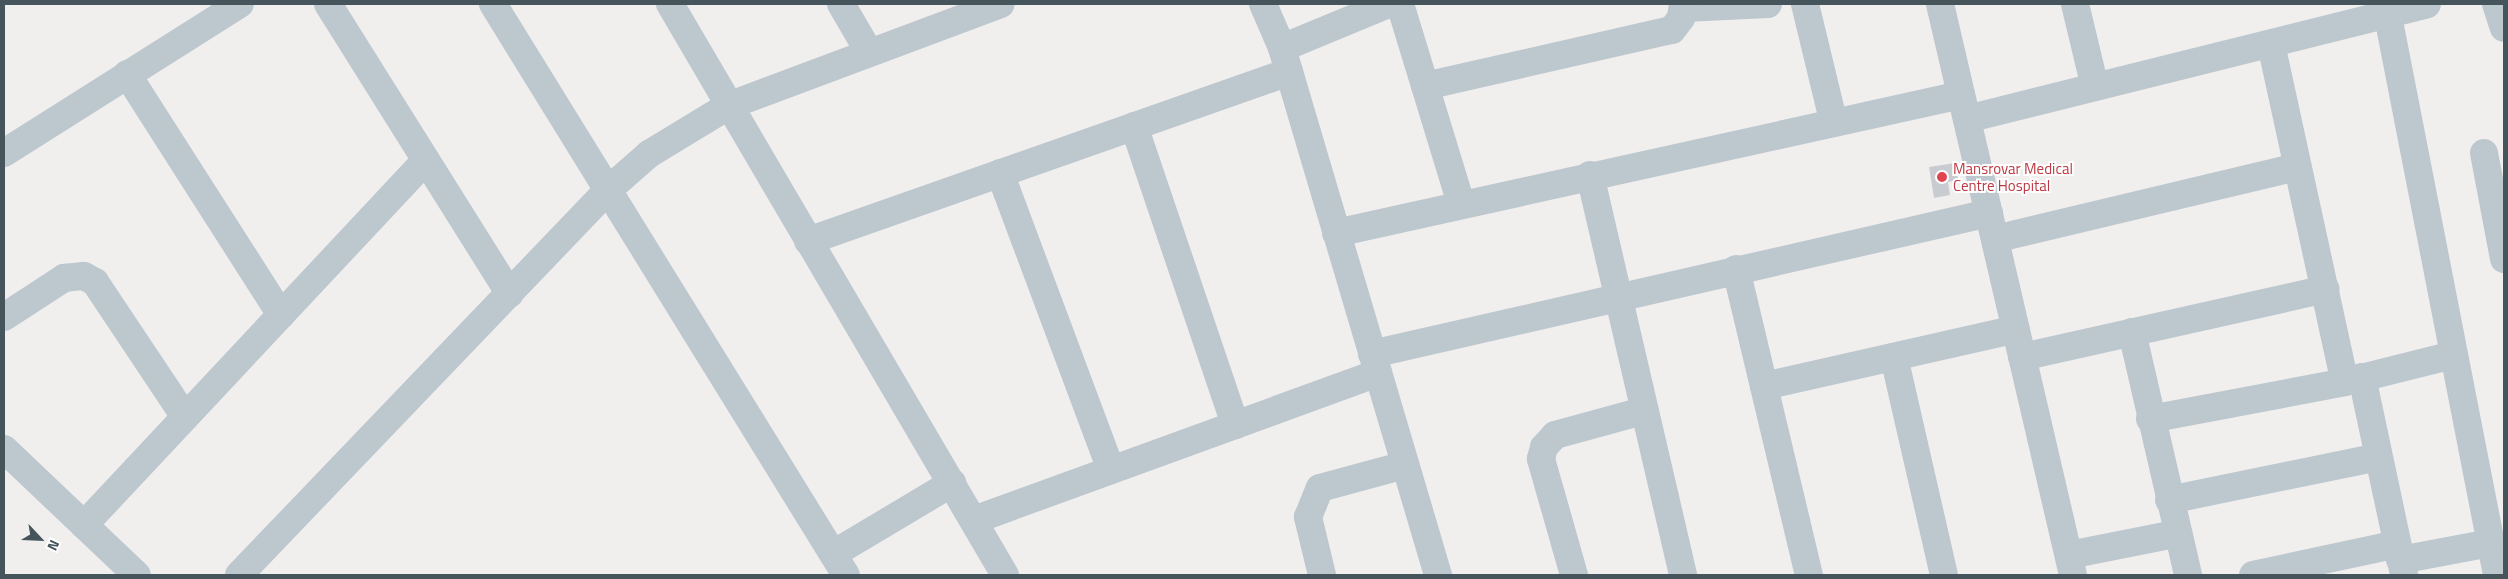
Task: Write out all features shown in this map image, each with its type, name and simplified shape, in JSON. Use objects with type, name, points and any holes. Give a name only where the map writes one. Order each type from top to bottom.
[{"type":"street","points":[[4,153],[126,74],[240,4]]},
{"type":"street","points":[[328,4],[510,294]]},
{"type":"street","points":[[493,4],[839,565],[952,483]]},
{"type":"street","points":[[670,4],[728,106],[1005,575]]},
{"type":"street","points":[[841,4],[869,52]]},
{"type":"street","points":[[239,575],[608,190],[649,154],[728,106],[1001,4]]},
{"type":"street","points":[[1264,4],[1285,60],[1438,575]]},
{"type":"street","points":[[808,240],[1134,126],[1285,60],[1388,4]]},
{"type":"street","points":[[1400,4],[1461,204]]},
{"type":"street","points":[[1425,86],[1672,30],[1684,6],[1768,4]]},
{"type":"street","points":[[1805,4],[1833,120]]},
{"type":"street","points":[[1940,4],[2071,565],[2175,534]]},
{"type":"street","points":[[2075,4],[2095,87]]},
{"type":"street","points":[[1336,233],[1833,120],[1964,107],[2095,87],[2271,44],[2358,13],[2387,11],[2427,4]]},
{"type":"street","points":[[2496,4],[2504,28]]},
{"type":"street","points":[[2387,11],[2497,575]]},
{"type":"street","points":[[2271,44],[2325,289],[2379,457],[2400,560]]},
{"type":"street","points":[[126,74],[281,315]]},
{"type":"street","points":[[1134,126],[1235,425]]},
{"type":"street","points":[[2484,153],[2504,259]]},
{"type":"street","points":[[84,524],[426,160]]},
{"type":"street","points":[[974,520],[1235,425],[1375,364],[1615,297],[1736,269],[1992,226],[2298,167]]},
{"type":"street","points":[[1000,173],[1111,470]]},
{"type":"street","points":[[1590,175],[1615,297],[1683,575]]},
{"type":"street","points":[[1736,269],[1809,575]]},
{"type":"street","points":[[4,317],[64,278],[84,276],[94,282],[184,417]]},
{"type":"street","points":[[2022,357],[2325,289]]},
{"type":"street","points":[[1764,386],[2016,330]]},
{"type":"street","points":[[2132,332],[2175,534],[2188,575]]},
{"type":"street","points":[[2150,419],[2354,380],[2453,355]]},
{"type":"street","points":[[1894,357],[1944,575]]},
{"type":"street","points":[[1574,575],[1541,459],[1544,447],[1554,435],[1643,411]]},
{"type":"street","points":[[4,449],[137,575]]},
{"type":"street","points":[[2169,500],[2379,457]]},
{"type":"street","points":[[1322,575],[1308,517],[1320,488],[1405,465]]},
{"type":"street","points":[[2253,575],[2400,560],[2490,543]]},
{"type":"building","points":[[1955,163],[1958,180],[1948,182],[1950,195],[1934,198],[1929,167]]},
{"type":"place","name":"Mansrovar Medical Centre Hospital","points":[[1942,177]]}]
